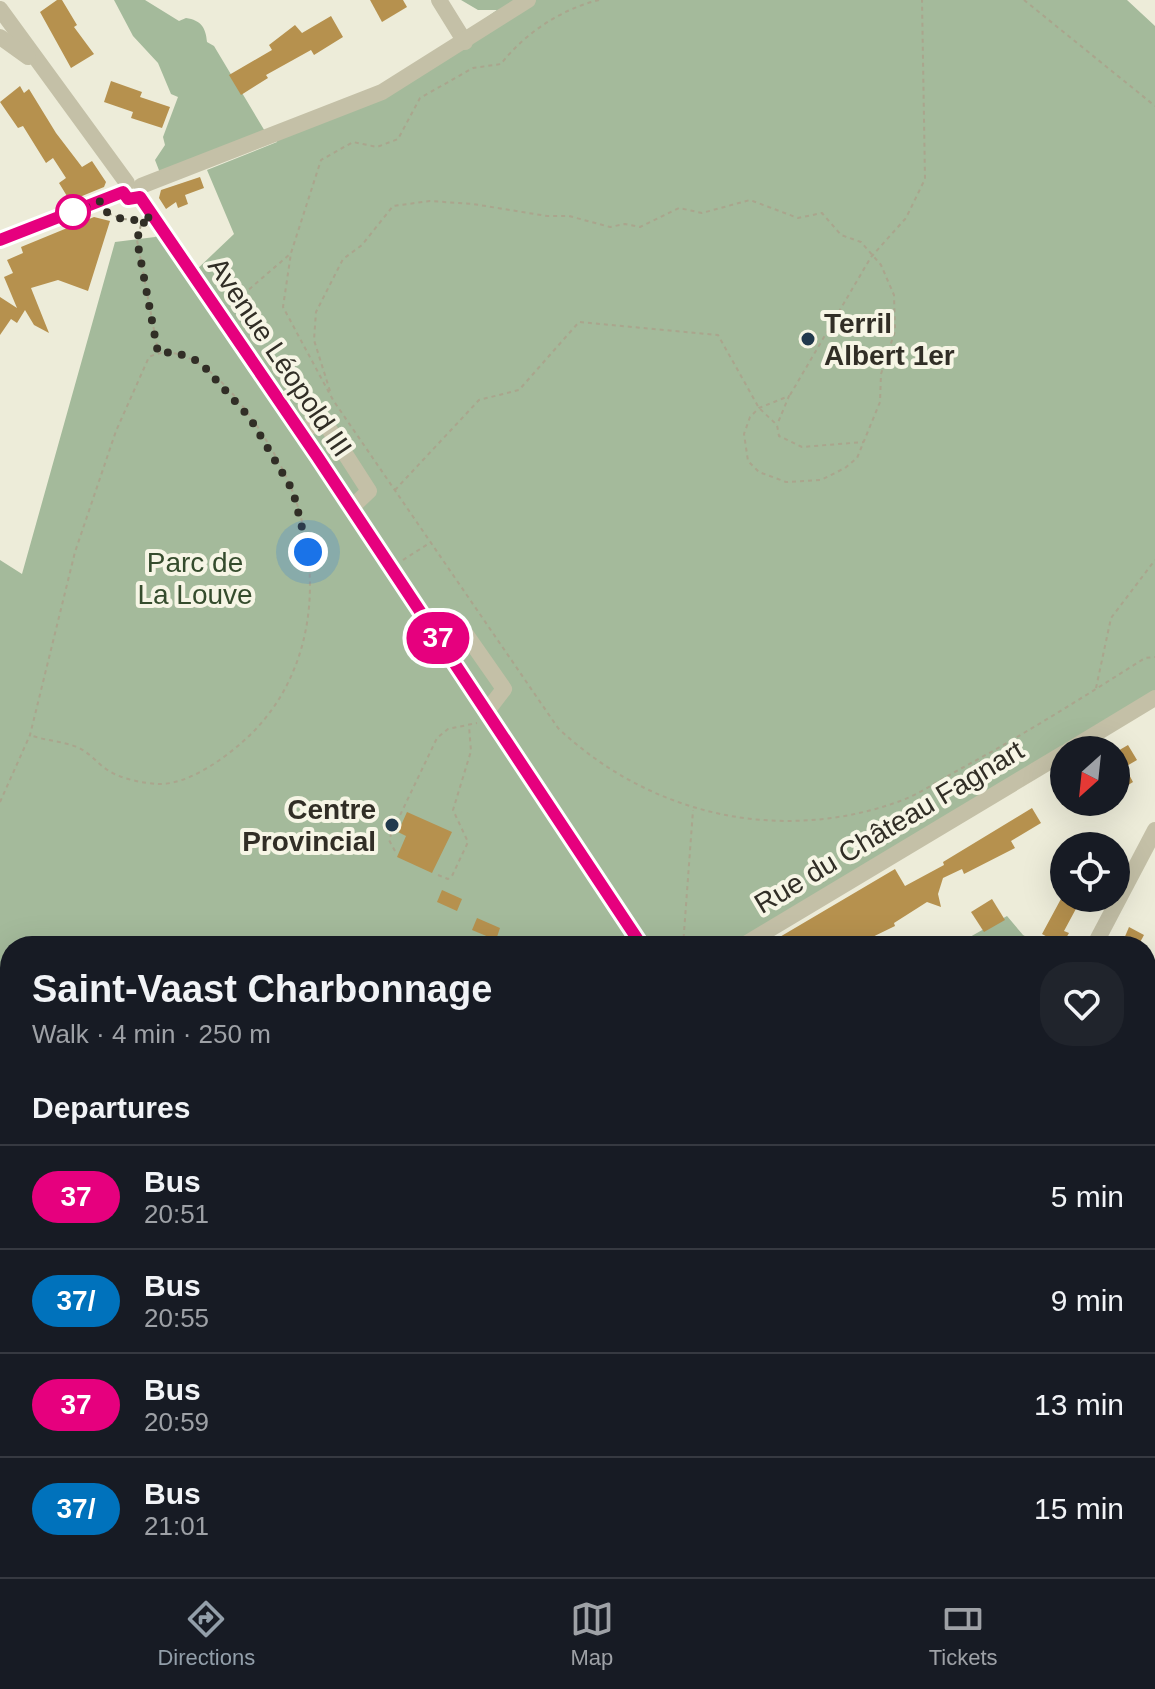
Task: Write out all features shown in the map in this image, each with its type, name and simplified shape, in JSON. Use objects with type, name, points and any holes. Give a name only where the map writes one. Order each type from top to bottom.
[{"type":"street","points":[[439,0],[465,42]]},
{"type":"street","points":[[0,252],[4,235],[133,190],[382,92],[528,0]]},
{"type":"street","points":[[0,9],[42,71]]},
{"type":"street","points":[[0,37],[42,71]]},
{"type":"street","name":"Avenue Léopold III","points":[[42,71],[133,190],[215,306],[635,936]]},
{"type":"street","points":[[300,431],[324,421],[369,491],[351,508]]},
{"type":"street","points":[[435,634],[458,623],[504,689],[488,713]]},
{"type":"street","name":"Rue du Château Fagnart","points":[[1092,736],[1155,698]]},
{"type":"street","name":"Rue du Château Fagnart","points":[[759,936],[1050,761]]},
{"type":"street","points":[[1099,936],[1155,830]]},
{"type":"path","points":[[599,0],[583,4],[520,40],[501,64],[473,68],[420,98],[398,139],[377,147],[353,142],[321,160],[291,253],[283,307],[333,400],[558,728],[590,758],[642,790],[693,809],[783,821],[837,818],[904,799],[1006,744],[1145,658],[1155,657]]},
{"type":"path","points":[[864,442],[802,447],[779,436],[777,425],[789,396],[871,257],[906,218],[925,179],[922,0]]},
{"type":"path","points":[[1024,0],[1155,106]]},
{"type":"path","points":[[333,400],[314,340],[316,312],[343,259],[362,245],[393,206],[430,201],[569,216],[610,227],[625,224],[640,227],[679,208],[702,213],[750,200],[798,218],[822,213],[841,235],[861,242],[881,265],[894,295],[895,331],[881,374],[880,402],[857,458],[845,468],[821,480],[786,482],[759,472],[748,461],[744,434],[750,417],[759,408],[789,396]]},
{"type":"path","points":[[101,201],[105,211],[122,219],[143,220],[152,216]]},
{"type":"path","points":[[152,216],[141,225],[137,240],[158,353]]},
{"type":"path","points":[[215,306],[230,306],[291,253]]},
{"type":"path","points":[[394,491],[479,400],[519,390],[579,322],[718,335],[759,408],[777,425]]},
{"type":"path","points":[[0,802],[30,735],[85,522],[116,431],[149,357],[158,353],[190,357],[209,369],[250,418],[293,491],[309,569],[306,631],[297,666],[261,726],[229,754],[172,783],[151,783],[114,774],[79,748],[30,735]]},
{"type":"path","points":[[391,569],[429,543]]},
{"type":"path","points":[[1095,689],[1111,618],[1155,560]]},
{"type":"path","points":[[395,851],[389,840],[437,738],[448,729],[469,726],[488,713]]},
{"type":"path","points":[[438,875],[448,879],[452,876],[468,842],[453,810],[471,751],[469,726]]},
{"type":"path","points":[[684,936],[693,809]]},
{"type":"green space","points":[[114,0],[145,0],[179,21],[186,18],[199,23],[207,42],[214,46],[269,138],[162,178],[155,160],[165,145],[163,137],[178,97],[171,94],[158,63],[133,36]]},
{"type":"green space","name":"Parc de La Louve","points":[[461,0],[1127,0],[1155,26],[1155,698],[1092,736],[1050,736],[1050,761],[759,936],[0,936],[0,560],[22,574],[115,242],[155,237],[164,232],[193,273],[234,234],[207,170],[277,142],[275,136],[382,92],[497,10],[478,10]]},
{"type":"green space","points":[[1007,916],[1025,936],[972,936]]},
{"type":"building","points":[[62,0],[77,25],[74,27],[94,54],[71,68],[40,12]]},
{"type":"building","points":[[370,0],[403,0],[407,7],[382,22]]},
{"type":"building","points":[[331,16],[343,37],[314,55],[311,50],[266,75],[268,78],[241,95],[229,75],[272,50],[269,45],[295,25],[302,33]]},
{"type":"building","points":[[111,81],[142,92],[140,97],[170,107],[162,128],[131,118],[133,112],[104,102]]},
{"type":"building","points":[[20,86],[24,93],[29,89],[82,167],[92,161],[106,182],[104,187],[70,201],[59,183],[66,178],[53,158],[46,163],[23,126],[18,128],[0,102]]},
{"type":"building","points":[[200,177],[204,188],[185,195],[188,204],[178,208],[176,202],[166,209],[159,198],[161,190]]},
{"type":"building","points":[[94,217],[110,221],[88,291],[58,280],[31,288],[49,333],[34,325],[25,310],[17,323],[11,319],[0,335],[0,297],[17,308],[4,277],[13,273],[7,260],[23,253],[21,247]]},
{"type":"building","points":[[1130,748],[1137,760],[1130,764]]},
{"type":"building","points":[[1032,808],[1041,823],[1011,841],[1015,848],[964,874],[962,869],[943,878],[938,894],[941,907],[927,902],[894,923],[895,926],[874,936],[781,936],[895,869],[905,886],[944,865],[943,862]]},
{"type":"building","points":[[407,812],[452,832],[432,873],[397,857],[406,836],[398,832]]},
{"type":"building","points":[[442,890],[462,899],[457,911],[437,902]]},
{"type":"building","points":[[992,899],[1005,920],[984,932],[971,912]]},
{"type":"building","points":[[1054,912],[1074,912],[1064,931],[1069,933],[1067,936],[1042,934]]},
{"type":"building","points":[[477,918],[500,928],[497,936],[486,936],[472,930]]},
{"type":"building","points":[[1129,927],[1144,935],[1143,936],[1125,936]]},
{"type":"bus line","name":"37","points":[[0,240],[123,192],[128,199],[140,197],[490,714],[635,936]]},
{"type":"place","name":"Terril Albert 1er","points":[[808,339]]},
{"type":"place","name":"Centre Provincial","points":[[392,825]]},
{"type":"route","points":[[73,212],[101,201],[105,211],[122,219],[143,220],[152,216],[141,225],[137,240],[158,353],[175,352],[200,362],[250,418],[293,491],[308,552]]}]
